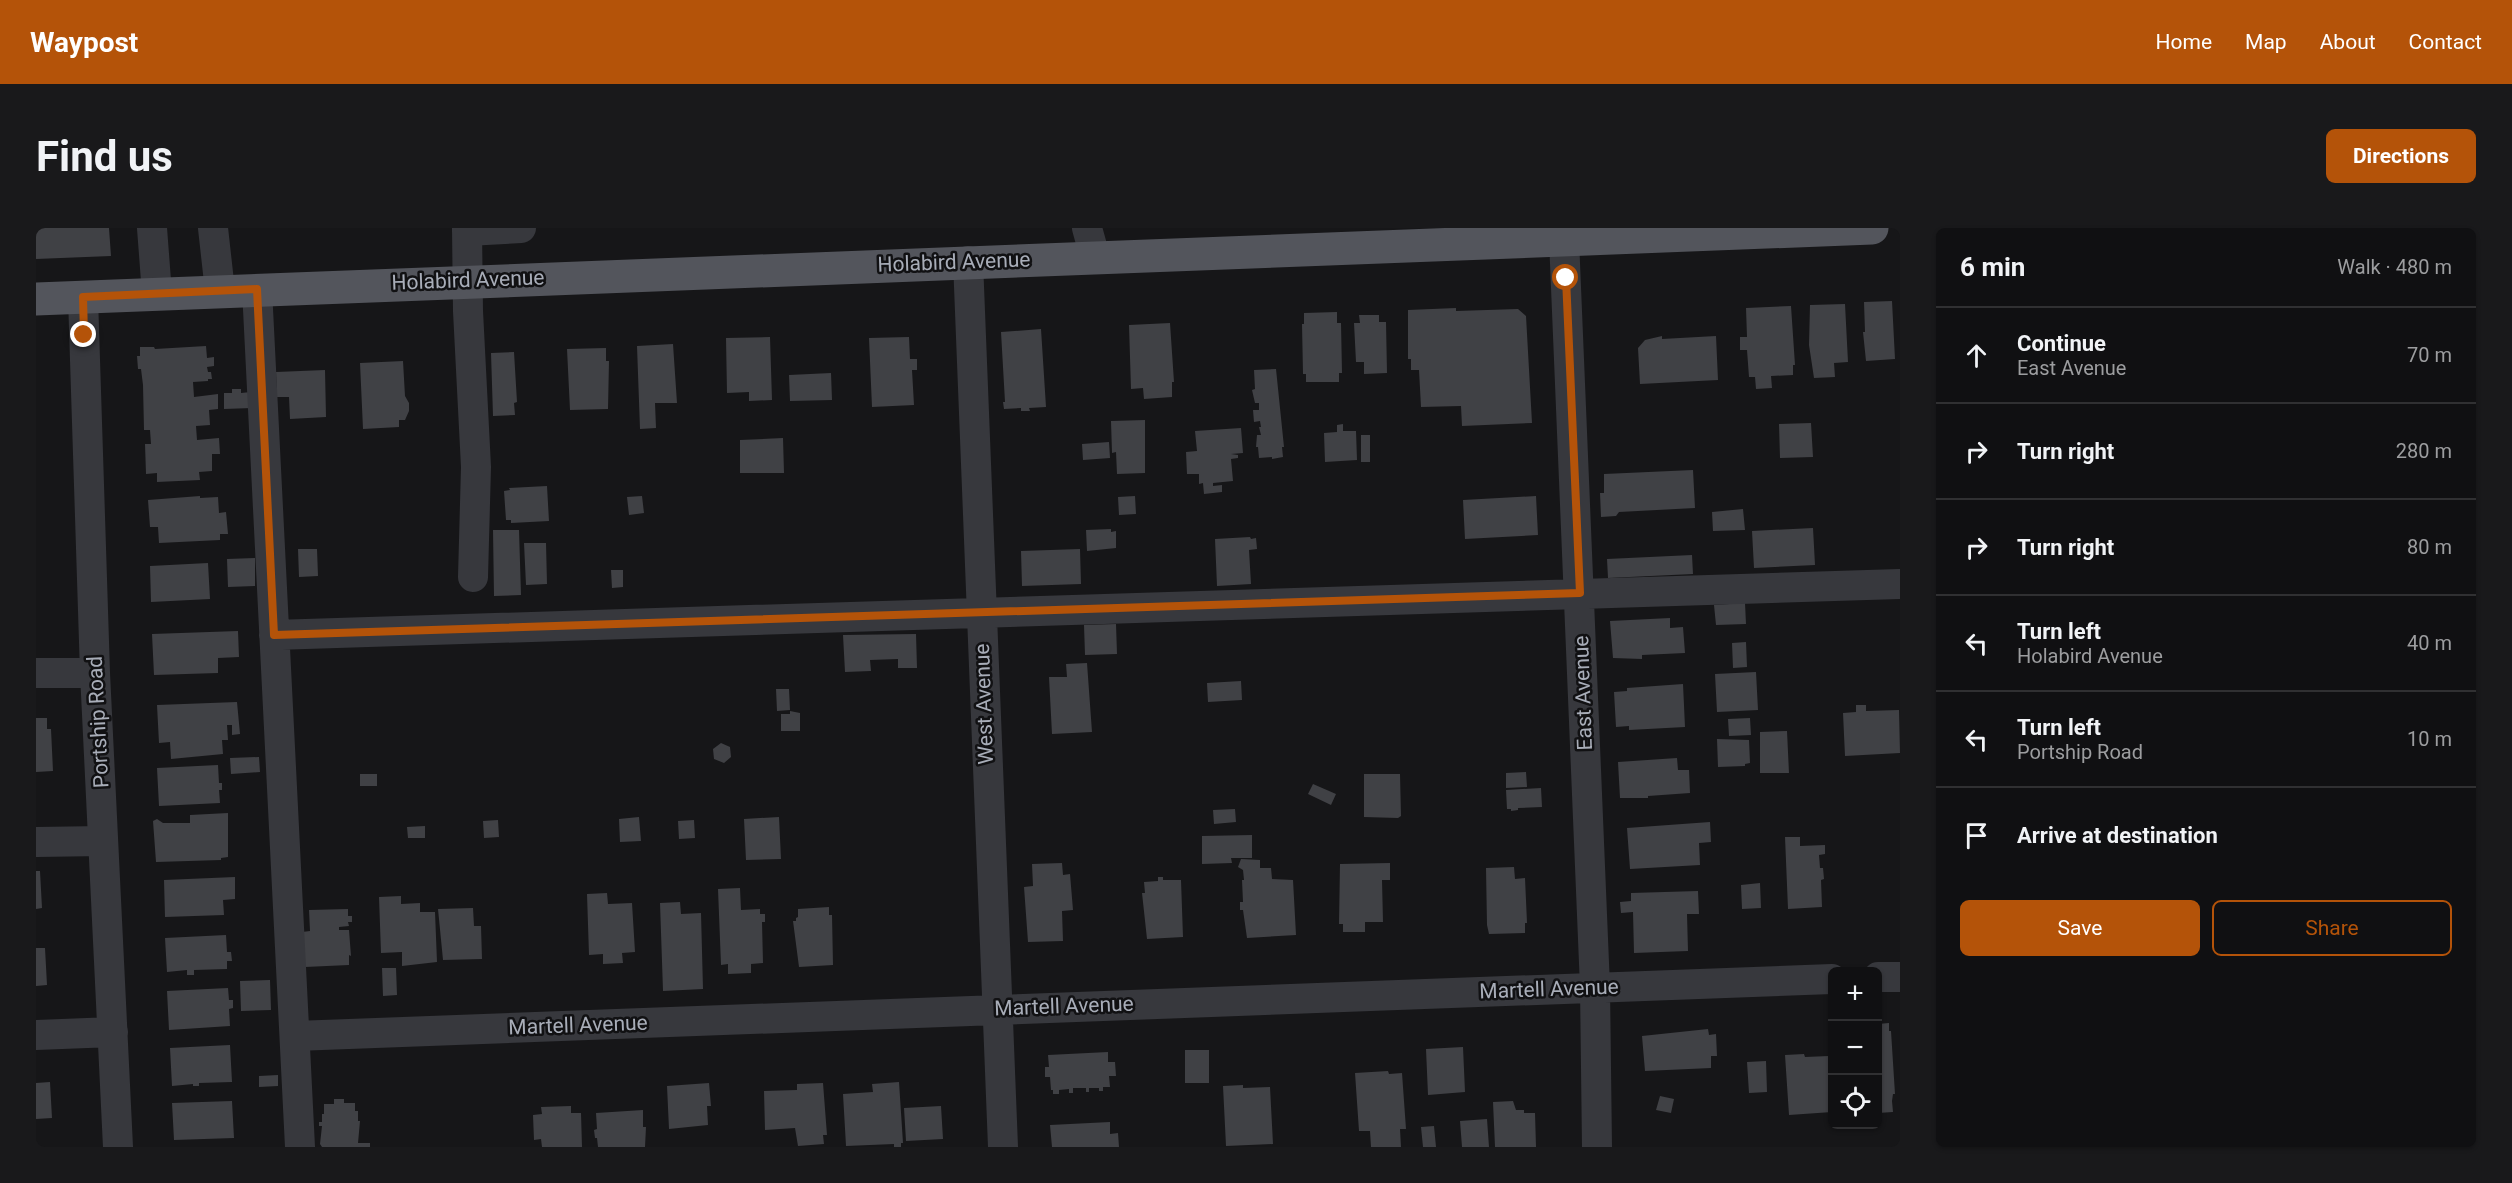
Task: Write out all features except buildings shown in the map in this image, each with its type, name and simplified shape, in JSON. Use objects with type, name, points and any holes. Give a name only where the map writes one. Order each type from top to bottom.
[{"type":"main road","name":"Holabird Avenue","points":[[36,298],[968,261],[1091,242],[1564,239],[1872,228]]},
{"type":"street","points":[[152,228],[157,294]]},
{"type":"street","points":[[213,228],[220,291]]},
{"type":"street","points":[[473,577],[476,467],[467,229],[521,228]]},
{"type":"street","name":"East Avenue","points":[[1564,239],[1595,987],[1597,1147]]},
{"type":"street","name":"West Avenue","points":[[968,261],[980,613],[1003,1147]]},
{"type":"street","points":[[257,289],[300,1147]]},
{"type":"street","name":"Portship Road","points":[[83,297],[95,673],[118,1147]]},
{"type":"street","points":[[274,635],[1900,584]]},
{"type":"street","points":[[36,673],[95,673]]},
{"type":"street","points":[[36,842],[103,841]]},
{"type":"street","points":[[1882,978],[1900,977]]},
{"type":"street","name":"Martell Avenue","points":[[295,1036],[1828,979]]},
{"type":"street","points":[[36,1035],[113,1032]]},
{"type":"route","points":[[84,335],[83,297],[257,289],[274,635],[1580,593],[1566,278]]}]
